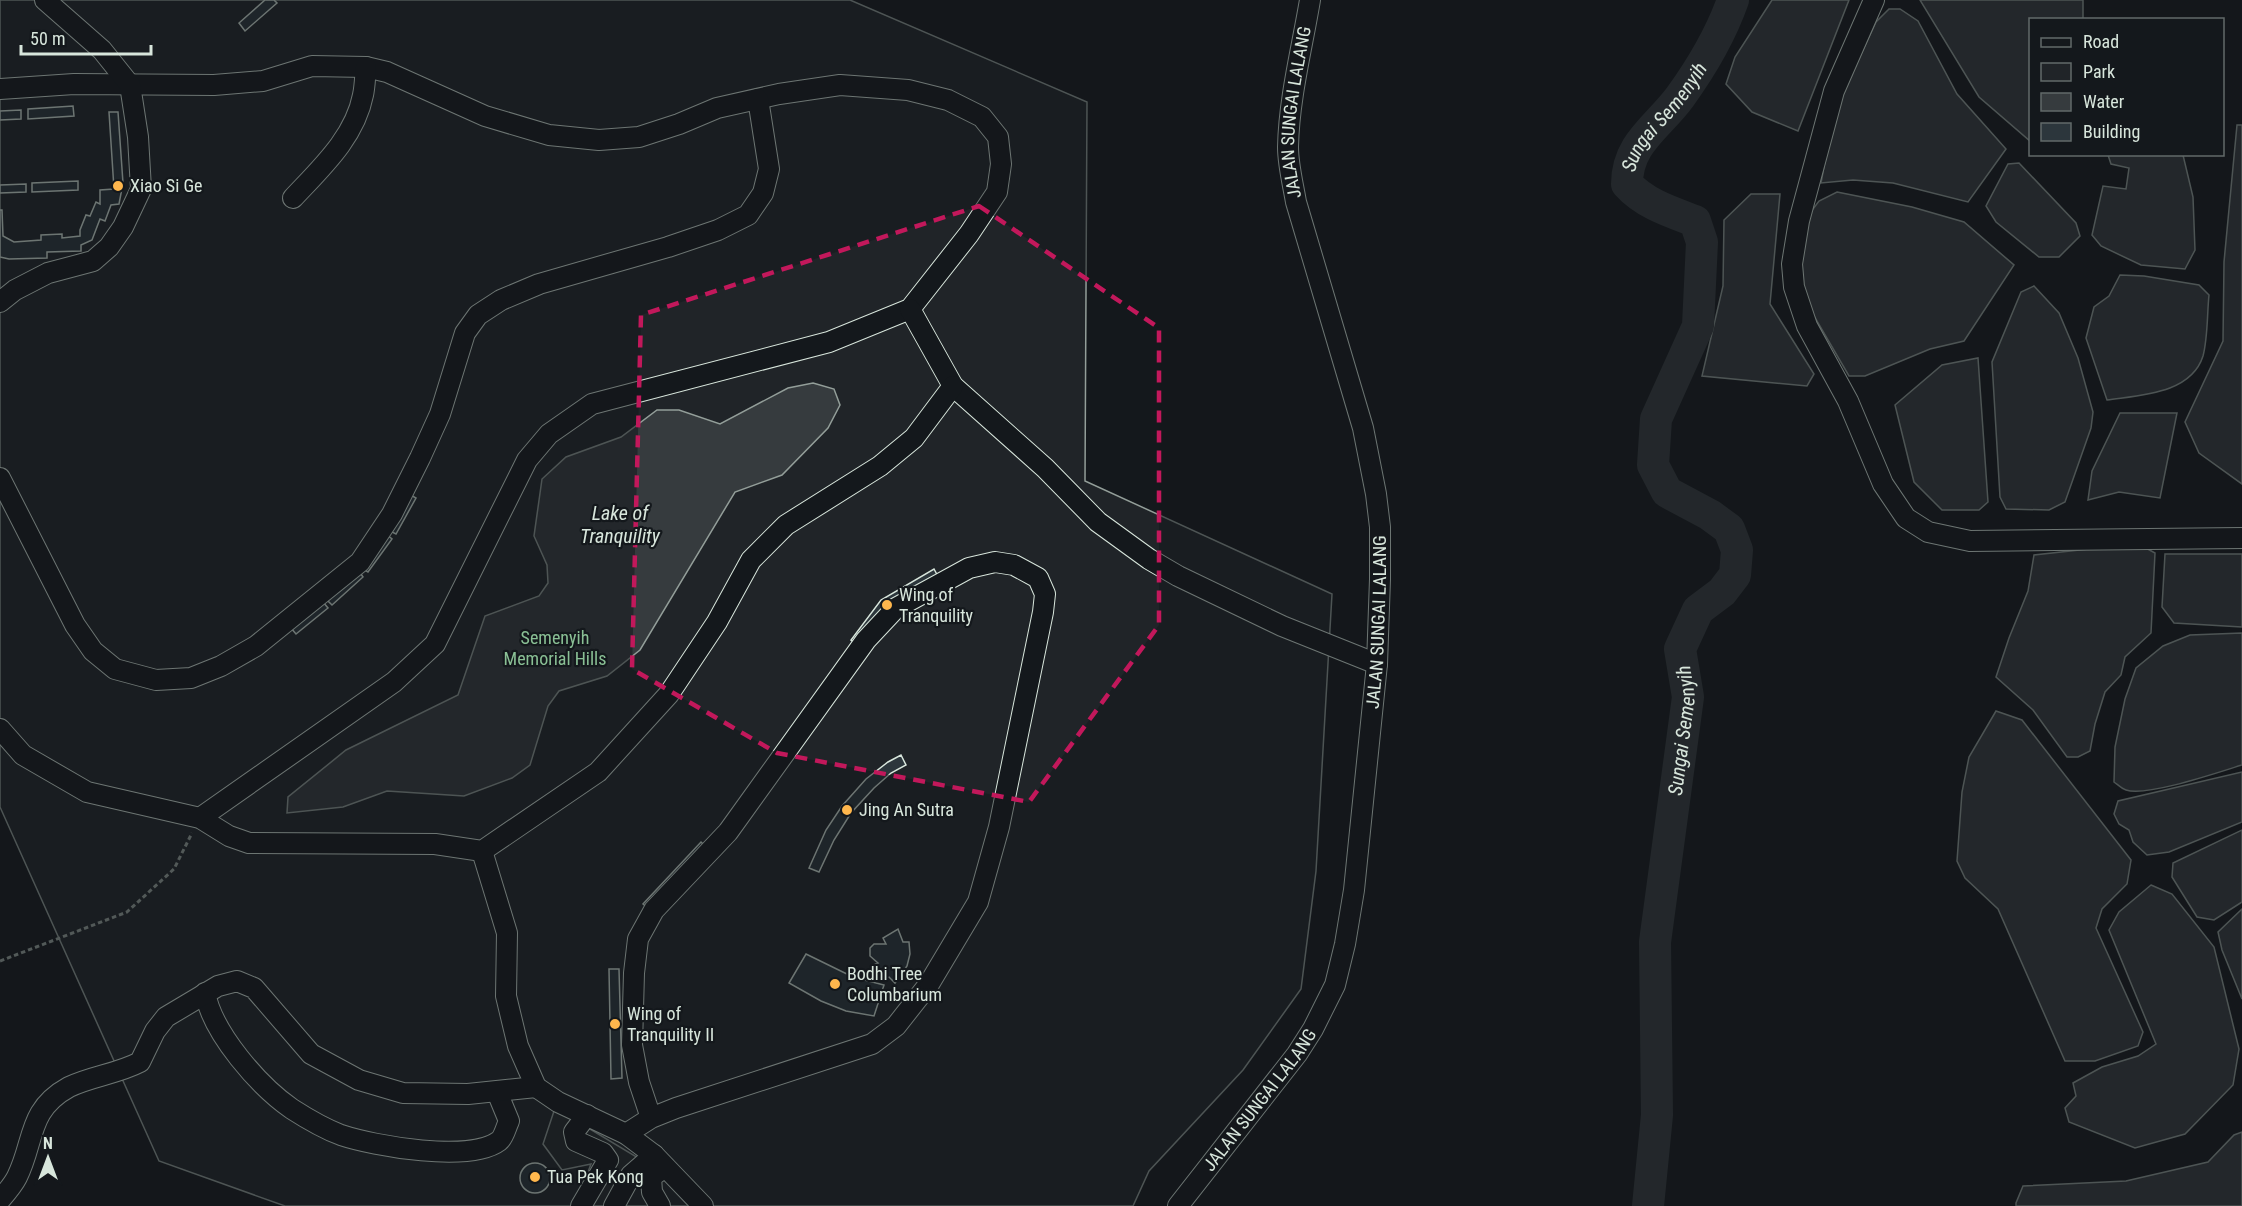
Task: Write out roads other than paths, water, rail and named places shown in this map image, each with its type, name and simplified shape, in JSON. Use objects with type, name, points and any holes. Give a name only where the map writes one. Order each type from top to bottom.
[{"type":"street","points":[[0,302],[15,290],[48,273],[93,261],[109,247],[123,227],[141,189],[138,138],[130,85],[102,50],[45,0]]},
{"type":"street","name":"JALAN SUNGAI LALANG","points":[[1178,1206],[1297,1054],[1313,1029],[1335,985],[1354,890],[1377,664],[1380,527],[1376,494],[1362,428],[1296,202],[1290,171],[1288,149],[1291,106],[1310,0]]},
{"type":"street","points":[[1874,0],[1834,91],[1799,221],[1792,264],[1794,287],[1807,326],[1848,401],[1883,484],[1906,518],[1928,532],[1970,541],[2242,538]]},
{"type":"street","points":[[0,89],[74,84],[214,85],[264,81],[312,66],[366,67],[387,72],[485,116],[549,135],[598,140],[639,138],[717,108],[840,85],[908,90],[948,100],[982,117],[998,138],[1001,164],[997,192],[969,234],[910,309],[829,342],[592,404],[549,434],[526,460],[435,644],[394,682],[200,818]]},
{"type":"street","points":[[293,198],[334,154],[349,132],[363,97],[366,67]]},
{"type":"street","points":[[0,478],[75,625],[93,651],[115,669],[156,680],[191,678],[221,666],[256,646],[360,562],[392,514],[420,458],[440,414],[465,333],[478,315],[501,300],[539,284],[668,247],[718,230],[748,215],[763,193],[769,169],[758,99]]},
{"type":"street","points":[[910,309],[953,386],[1045,468],[1098,522],[1149,559],[1178,576],[1282,626],[1377,664]]},
{"type":"street","points":[[0,729],[23,755],[87,792],[200,818],[229,836],[249,843],[435,844],[482,851],[598,772],[669,694],[717,622],[752,560],[786,525],[880,466],[914,438],[953,386]]},
{"type":"street","points":[[626,1134],[651,1118],[872,1044],[896,1026],[929,984],[978,902],[999,827],[1043,612],[1045,594],[1038,578],[1014,565],[994,562],[969,568],[896,609],[867,640],[728,832],[654,910],[638,939],[634,973],[632,1045],[639,1082],[651,1118]]},
{"type":"street","points":[[482,851],[507,933],[506,996],[518,1046],[536,1087],[558,1102],[626,1134],[660,1161],[703,1206]]},
{"type":"street","points":[[0,1200],[16,1179],[36,1120],[49,1102],[69,1088],[140,1062],[155,1031],[166,1017],[218,986],[237,981],[254,988],[311,1054],[359,1080],[402,1093],[497,1092],[536,1087]]},
{"type":"street","points":[[205,993],[207,1005],[221,1034],[261,1082],[292,1109],[339,1134],[385,1145],[419,1149],[454,1152],[485,1148],[501,1140],[509,1121],[497,1092]]},
{"type":"street","points":[[581,1206],[608,1160],[603,1152],[576,1141],[574,1131],[587,1115]]},
{"type":"street","points":[[614,1206],[631,1175],[660,1161]]},
{"type":"street","points":[[660,1161],[651,1177],[652,1192],[660,1206]]},
{"type":"water","points":[[1772,0],[1849,0],[1798,131],[1752,112],[1726,84],[1735,57]]},
{"type":"water","points":[[1920,0],[2083,0],[2083,18],[2029,18],[2029,140],[1979,97]]},
{"type":"water","points":[[1889,9],[1900,9],[1918,21],[1957,94],[2006,149],[1968,202],[1893,183],[1853,180],[1821,183],[1834,112],[1876,22]]},
{"type":"water","points":[[2237,125],[2242,125],[2242,484],[2199,453],[2185,422],[2223,341],[2224,262]]},
{"type":"water","points":[[2108,156],[2183,156],[2193,197],[2195,250],[2185,269],[2141,265],[2101,246],[2092,235],[2103,186],[2126,189],[2129,168],[2111,164]]},
{"type":"water","points":[[2019,163],[2076,223],[2080,236],[2059,257],[2039,257],[1996,222],[1986,206],[2008,164]]},
{"type":"water","points":[[1837,192],[1912,207],[1964,222],[2014,265],[1964,341],[1930,349],[1865,376],[1849,376],[1800,292],[1804,221],[1819,201]]},
{"type":"water","points":[[1751,194],[1780,194],[1770,304],[1814,374],[1807,386],[1702,376],[1723,286],[1724,220]]},
{"type":"water","points":[[2120,275],[2144,276],[2199,285],[2209,295],[2206,341],[2197,369],[2188,378],[2176,385],[2149,394],[2107,400],[2086,338],[2094,307],[2109,296]]},
{"type":"water","points":[[2034,286],[2059,313],[2078,358],[2093,412],[2091,428],[2065,502],[2049,510],[2006,509],[2000,497],[1992,362],[2021,292]]},
{"type":"water","points":[[1978,358],[1988,502],[1979,510],[1942,510],[1914,482],[1895,405],[1942,365]]},
{"type":"water","name":"Lake of Tranquility","points":[[813,383],[834,389],[840,405],[828,428],[782,475],[735,492],[640,650],[607,676],[559,691],[548,706],[530,765],[512,778],[464,796],[387,791],[343,807],[287,813],[288,797],[346,750],[458,695],[485,616],[539,596],[548,583],[547,565],[534,536],[542,479],[566,457],[621,437],[657,410],[679,410],[720,424],[788,388]]},
{"type":"water","points":[[2120,413],[2177,413],[2160,498],[2119,492],[2088,500],[2092,471]]},
{"type":"water","points":[[2116,546],[2144,547],[2155,553],[2151,633],[2125,657],[2121,675],[2105,692],[2095,724],[2090,751],[2078,757],[2067,757],[2033,710],[1996,677],[2028,591],[2034,555]]},
{"type":"water","points":[[2165,554],[2242,554],[2242,627],[2174,623],[2162,607]]},
{"type":"water","points":[[2242,633],[2242,765],[2166,787],[2136,791],[2121,788],[2114,782],[2115,747],[2125,699],[2136,668],[2163,646],[2190,635]]},
{"type":"water","points":[[1996,711],[2022,720],[2131,860],[2127,884],[2102,909],[2096,928],[2143,1032],[2138,1046],[2095,1061],[2065,1061],[1998,909],[1965,878],[1957,861],[1962,792],[1969,757]]},
{"type":"water","points":[[2242,772],[2242,822],[2169,852],[2147,855],[2133,842],[2129,830],[2119,824],[2114,814],[2118,801]]},
{"type":"water","points":[[2242,830],[2242,902],[2214,920],[2197,917],[2172,877],[2173,863]]},
{"type":"water","points":[[2151,885],[2172,894],[2214,947],[2239,1049],[2233,1085],[2185,1134],[2135,1148],[2069,1122],[2065,1108],[2076,1096],[2073,1083],[2102,1067],[2138,1056],[2156,1044],[2109,930],[2119,912]]},
{"type":"water","points":[[2242,909],[2242,999],[2222,950],[2218,932]]},
{"type":"water","points":[[2242,1132],[2242,1206],[2016,1206],[2023,1186],[2126,1181],[2208,1162],[2234,1135]]},
{"type":"waterway","name":"Sungai Semenyih","points":[[1648,1206],[1657,1115],[1655,942],[1688,697],[1680,649],[1698,610],[1722,592],[1735,575],[1737,550],[1729,529],[1710,515],[1667,492],[1653,465],[1656,419],[1698,326],[1702,242],[1695,221],[1650,202],[1627,184],[1628,170],[1638,146],[1680,97],[1695,74],[1710,50],[1733,0]]},
{"type":"place","name":"Xiao Si Ge","points":[[118,186]]},
{"type":"place","name":"Wing of Tranquility","points":[[887,605]]},
{"type":"place","name":"Jing An Sutra","points":[[847,810]]},
{"type":"place","name":"Bodhi Tree Columbarium","points":[[835,984]]},
{"type":"place","name":"Wing of Tranquility II","points":[[615,1024]]},
{"type":"place","name":"Tua Pek Kong","points":[[535,1177]]},
{"type":"park label","name":"Semenyih Memorial Hills","points":[[555,648]]}]
